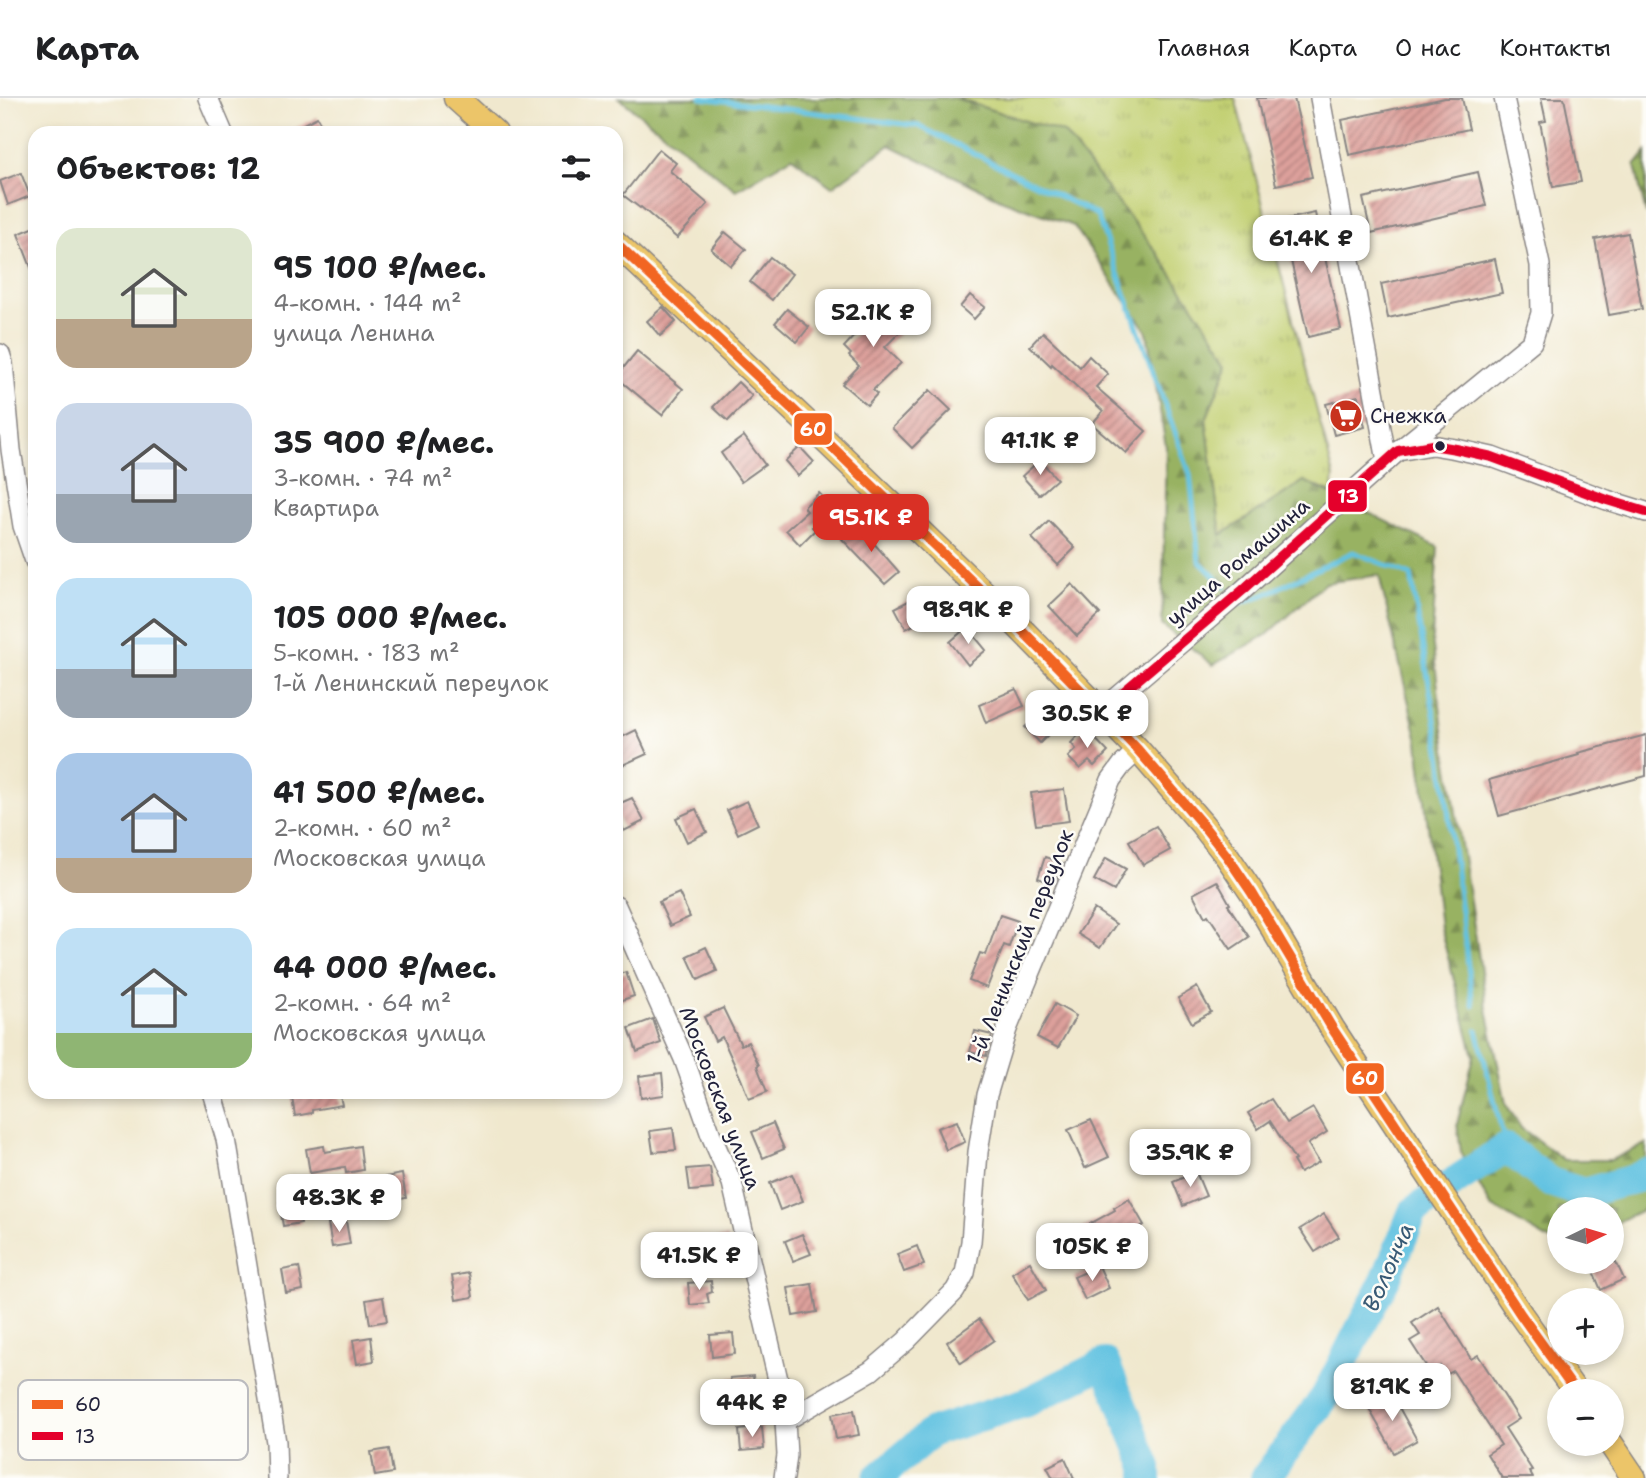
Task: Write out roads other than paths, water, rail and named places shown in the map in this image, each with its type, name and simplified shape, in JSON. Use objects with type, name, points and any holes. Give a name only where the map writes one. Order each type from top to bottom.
[{"type":"main road","points":[[456,98],[487,126]]},
{"type":"main road","points":[[623,250],[1012,620],[1138,750],[1188,807],[1252,893],[1332,1028],[1521,1315],[1566,1379]]},
{"type":"main road","points":[[1619,1456],[1634,1478]]},
{"type":"street","points":[[208,98],[220,126]]},
{"type":"street","points":[[1320,98],[1393,456],[1432,445],[1456,449],[1492,457],[1646,512]]},
{"type":"street","name":"улица Ромашина","points":[[1101,711],[1243,590],[1393,456],[1532,342],[1541,313],[1541,265],[1504,98]]},
{"type":"street","points":[[0,354],[11,450],[23,526],[28,541]]},
{"type":"street","name":"1-й Ленинский переулок","points":[[785,1421],[871,1371],[906,1341],[955,1290],[965,1273],[971,1242],[978,1152],[987,1095],[1007,1030],[1111,780],[1138,750]]},
{"type":"street","name":"Московская улица","points":[[623,922],[684,1059],[711,1135],[732,1183],[779,1384],[787,1455],[784,1478]]},
{"type":"street","points":[[214,1099],[226,1139],[276,1442],[277,1478]]},
{"type":"waterway","points":[[701,98],[919,126],[1097,215],[1190,474],[1199,561],[1225,587]]},
{"type":"waterway","points":[[1241,603],[1264,595],[1353,552],[1411,575],[1442,762],[1473,1005]]},
{"type":"waterway","points":[[1477,1030],[1506,1148]]},
{"type":"waterway","name":"Волонча","points":[[1265,1478],[1325,1397],[1387,1276],[1413,1212],[1506,1148],[1550,1182],[1584,1193],[1646,1173]]},
{"type":"waterway","name":"Волонча","points":[[878,1478],[932,1432],[1027,1402],[1105,1363],[1147,1467],[1147,1478]]},
{"type":"place","name":"Снежка","points":[[1346,416]]}]
